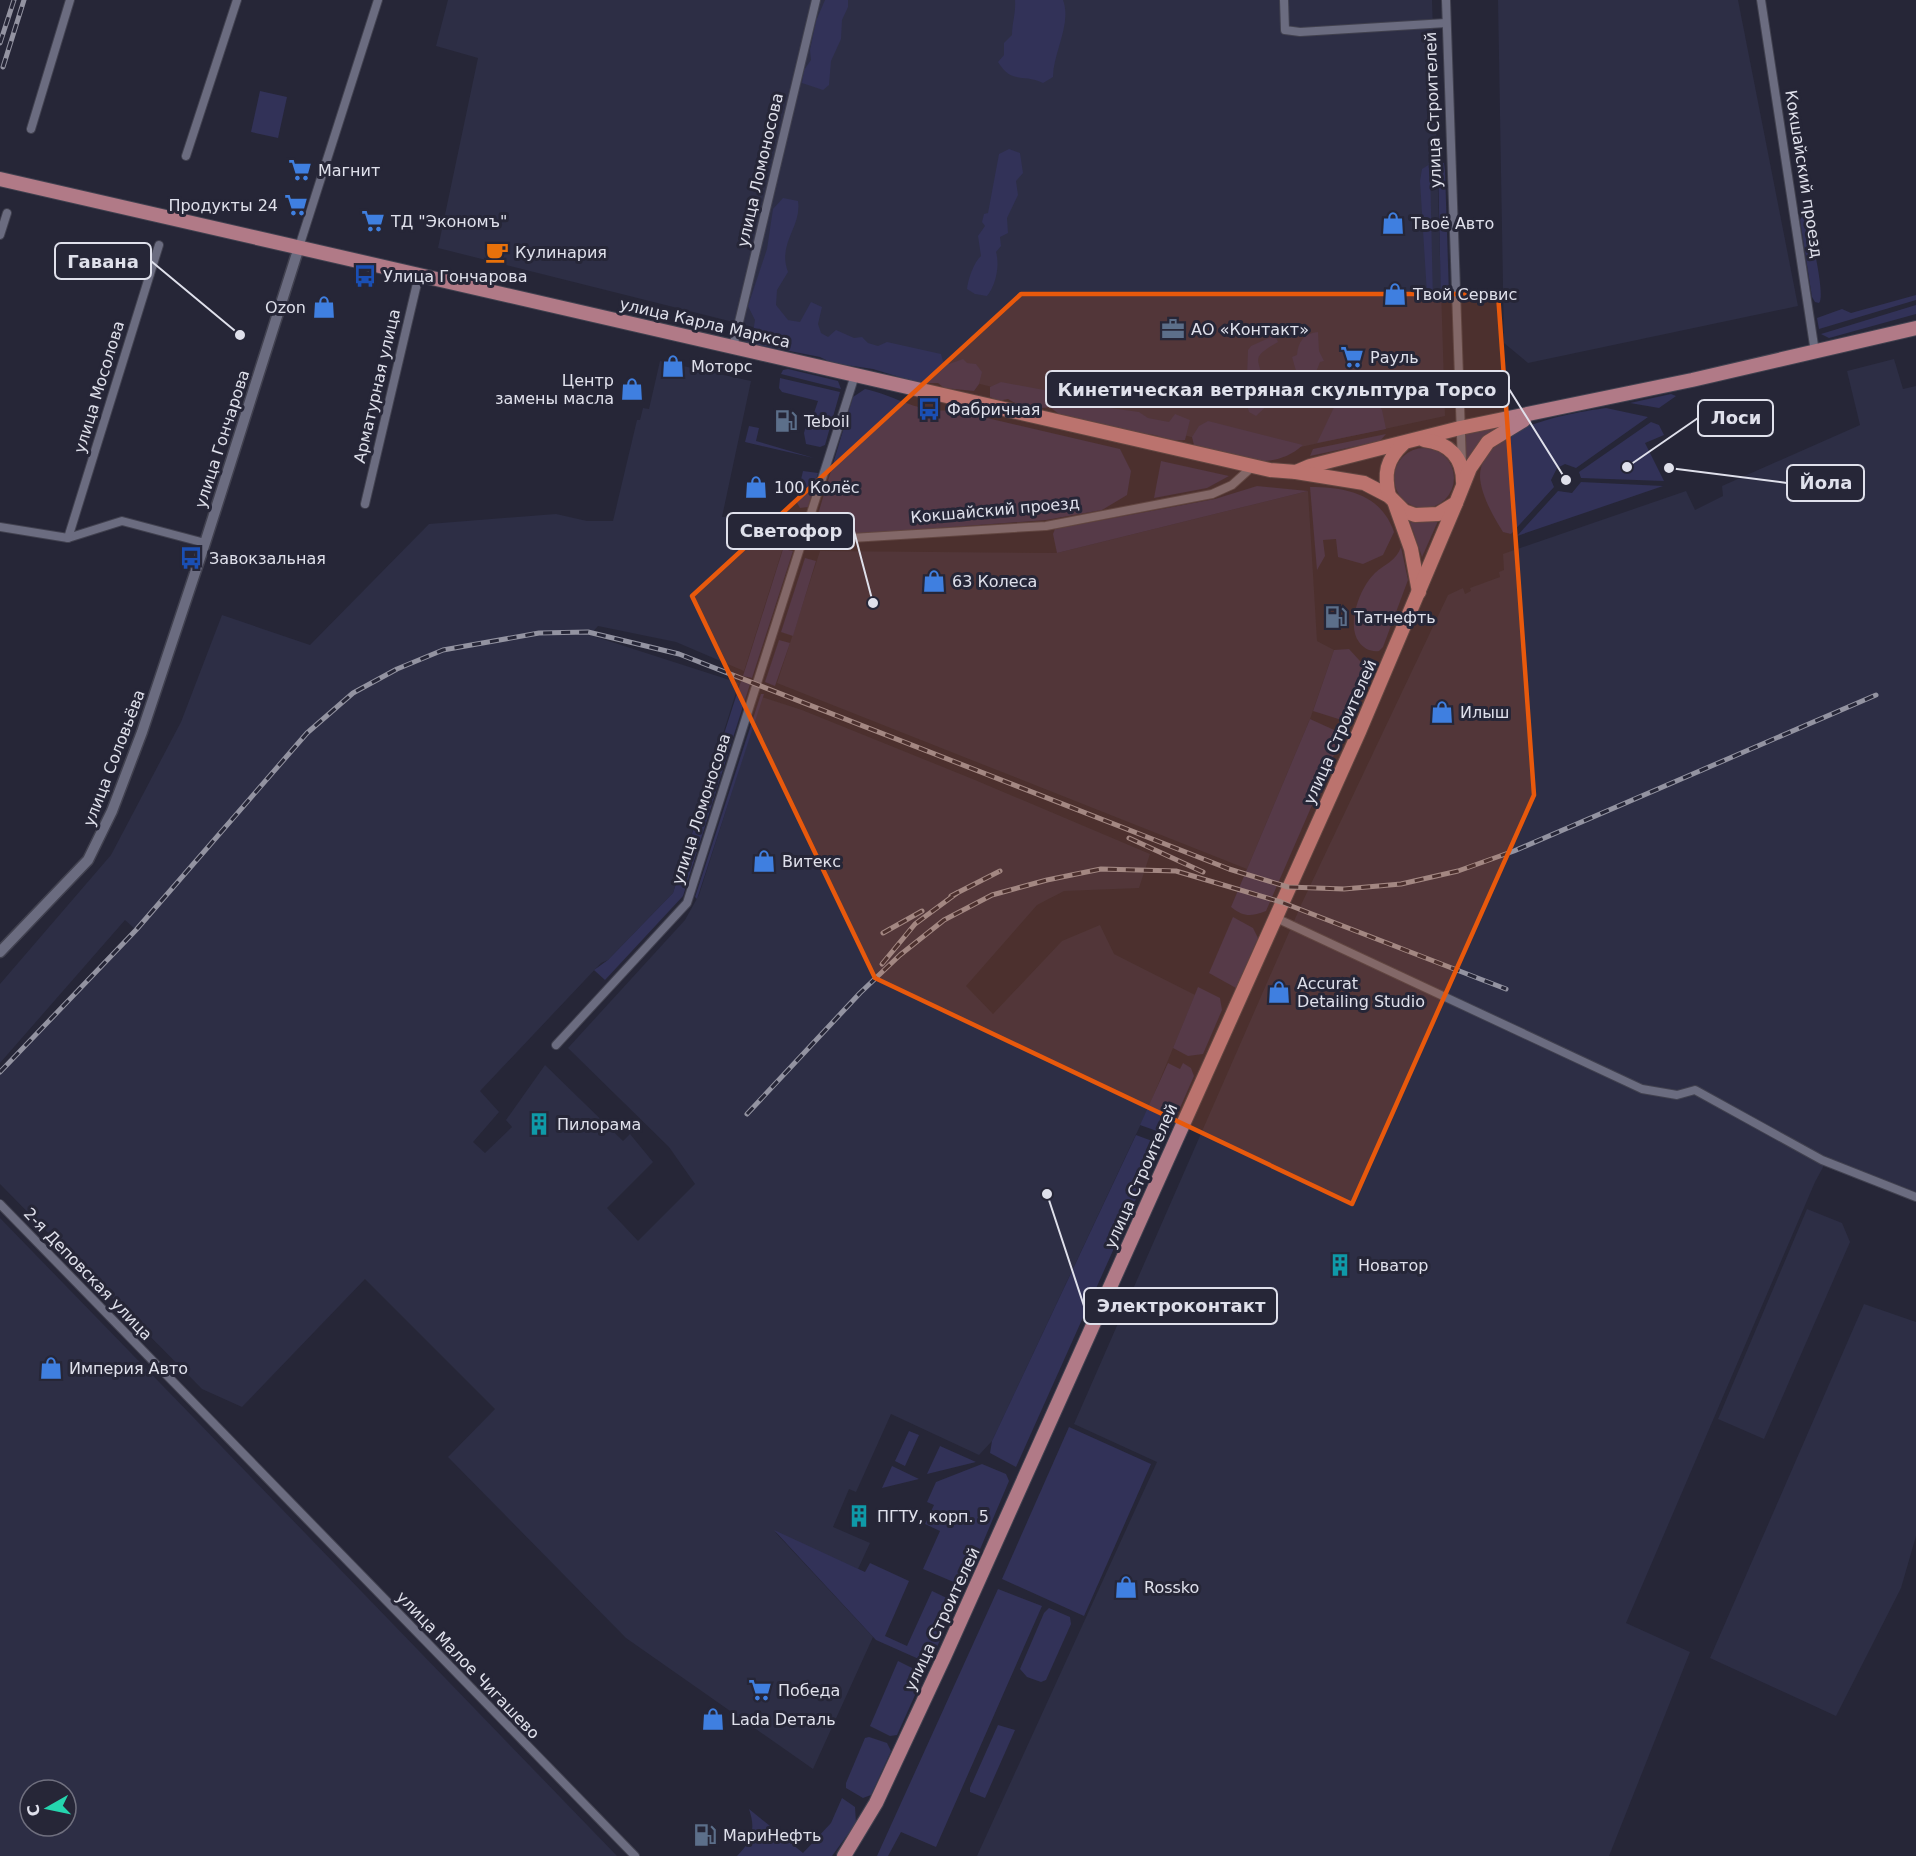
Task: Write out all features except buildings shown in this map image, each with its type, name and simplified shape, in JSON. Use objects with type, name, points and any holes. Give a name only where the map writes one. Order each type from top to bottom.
[{"type":"main road","name":"улица Карла Маркса","points":[[0,179],[1252,468],[1296,472],[1310,466],[1403,444]]},
{"type":"main road","points":[[1419,594],[1411,549],[1391,499],[1385,472],[1389,461],[1403,444],[1460,428],[1815,352],[1916,327]]},
{"type":"main road","points":[[1296,472],[1364,483],[1391,499],[1404,511],[1427,516],[1448,510],[1456,503],[1463,478],[1488,442],[1507,428],[1542,411]]},
{"type":"main road","points":[[1419,440],[1443,445],[1452,451],[1463,478]]},
{"type":"main road","name":"улица Строителей","points":[[844,1856],[876,1803],[950,1644],[1419,594],[1456,503]]},
{"type":"street","points":[[31,129],[70,0]]},
{"type":"street","points":[[186,156],[237,0]]},
{"type":"street","name":"улица Гончарова","points":[[205,543],[378,0]]},
{"type":"street","name":"улица Ломоносова","points":[[734,347],[816,0]]},
{"type":"street","points":[[1284,0],[1285,30],[1300,32],[1446,23]]},
{"type":"street","name":"улица Строителей","points":[[1446,0],[1463,478]]},
{"type":"street","name":"Кокшайский проезд","points":[[1761,0],[1815,352]]},
{"type":"street","points":[[0,235],[7,213]]},
{"type":"street","name":"улица Мосолова","points":[[69,538],[159,245]]},
{"type":"street","name":"Арматурная улица","points":[[365,504],[418,275]]},
{"type":"street","name":"улица Ломоносова","points":[[556,1045],[687,903],[855,375]]},
{"type":"street","name":"Кокшайский проезд","points":[[803,542],[1046,526],[1212,494],[1232,485],[1252,468]]},
{"type":"street","points":[[0,527],[69,538],[122,521],[205,543]]},
{"type":"street","name":"улица Соловьёва","points":[[0,952],[88,860],[101,837],[142,732],[205,543]]},
{"type":"street","points":[[1274,917],[1642,1089],[1677,1095],[1695,1090],[1822,1160],[1916,1197]]},
{"type":"street","name":"2-я Деповская улица","points":[[0,1204],[280,1494]]},
{"type":"street","name":"улица Малое Чигашево","points":[[280,1494],[635,1856]]},
{"type":"highlighted area","points":[[1021,294],[1498,294],[1534,795],[1352,1204],[875,978],[692,596]]},
{"type":"shaded area","points":[[448,0],[1432,0],[1445,416],[1263,455],[438,248],[478,58],[436,46]]},
{"type":"shaded area","points":[[825,0],[848,0],[848,7],[842,20],[841,39],[831,61],[829,85],[823,90],[802,83],[804,70],[811,60],[810,50],[816,21]]},
{"type":"shaded area","points":[[1015,0],[1063,0],[1064,29],[1053,77],[1043,83],[1008,74],[998,62],[1004,55],[1004,43],[1012,35]]},
{"type":"shaded area","points":[[1498,0],[1738,0],[1798,306],[1528,363],[1504,343]]},
{"type":"shaded area","points":[[260,91],[287,97],[278,138],[251,132]]},
{"type":"shaded area","points":[[1009,149],[1020,153],[1023,173],[1016,181],[1018,195],[1007,218],[1008,233],[1000,237],[1001,246],[996,252],[997,269],[993,286],[987,296],[975,294],[967,289],[972,271],[981,256],[978,236],[985,226],[982,222],[984,214],[988,213],[999,154]]},
{"type":"shaded area","points":[[1438,162],[1444,163],[1445,171],[1449,295],[1447,300],[1441,303]]},
{"type":"shaded area","points":[[1430,164],[1433,303],[1427,294],[1420,181],[1422,169]]},
{"type":"shaded area","points":[[783,198],[798,201],[797,219],[785,252],[788,272],[777,290],[776,305],[788,320],[800,322],[811,302],[822,307],[818,324],[821,333],[828,337],[836,330],[854,338],[862,337],[868,343],[878,346],[887,342],[941,354],[943,361],[949,364],[963,359],[967,363],[976,364],[982,372],[979,384],[974,391],[944,388],[938,383],[919,383],[873,369],[832,363],[820,357],[744,342],[752,338],[755,320],[748,306],[767,249],[773,209]]},
{"type":"shaded area","points":[[1803,215],[1807,217],[1817,262],[1821,298],[1819,303],[1815,302],[1812,297],[1800,220]]},
{"type":"shaded area","points":[[1916,295],[1916,300],[1819,329],[1817,318],[1842,309],[1851,313]]},
{"type":"shaded area","points":[[1916,305],[1916,314],[1829,338],[1821,334]]},
{"type":"shaded area","points":[[1318,332],[1319,351],[1324,361],[1320,362],[1313,380],[1298,378],[1292,357],[1297,355],[1303,339],[1309,334]]},
{"type":"shaded area","points":[[1275,335],[1278,342],[1263,352],[1258,359],[1264,385],[1288,383],[1293,386],[1292,401],[1283,405],[1271,402],[1256,416],[1249,412],[1246,402],[1248,350],[1251,346]]},
{"type":"shaded area","points":[[1894,359],[1903,389],[1916,386],[1916,1197],[1828,1158],[1815,1182],[1626,1623],[1690,1652],[1609,1856],[977,1856],[1157,1462],[1074,1424],[1301,905],[1448,595],[1463,588],[1465,594],[1471,591],[1470,588],[1500,577],[1499,572],[1504,570],[1503,554],[1686,491],[1695,510],[1723,496],[1722,486],[1860,425],[1847,371]]},
{"type":"shaded area","points":[[660,361],[751,381],[722,517],[793,516],[744,671],[676,642],[598,626],[590,635],[739,683],[673,893],[608,960],[601,963],[480,1091],[499,1112],[473,1142],[485,1153],[512,1127],[506,1120],[545,1065],[623,1141],[630,1134],[653,1162],[607,1208],[638,1241],[695,1184],[669,1147],[568,1048],[685,920],[699,895],[762,697],[802,710],[975,780],[1150,854],[1139,888],[1064,891],[1037,905],[966,986],[993,1014],[1062,941],[1100,925],[1114,954],[1195,995],[1147,1111],[992,1441],[979,1455],[891,1414],[856,1492],[849,1489],[833,1527],[870,1543],[858,1569],[775,1532],[873,1637],[813,1769],[626,1638],[448,1457],[495,1409],[365,1279],[242,1407],[202,1389],[0,1184],[0,1072],[136,930],[125,920],[0,1063],[0,984],[111,855],[181,722],[222,615],[310,645],[429,524],[556,514],[587,521],[613,521],[637,420],[640,420],[643,408],[649,409]]},
{"type":"shaded area","points":[[788,369],[838,381],[841,389],[781,374],[783,370]]},
{"type":"shaded area","points":[[780,378],[840,392],[825,445],[820,447],[806,444],[804,433],[809,415],[813,416],[818,401],[782,392],[779,388]]},
{"type":"shaded area","points":[[1001,382],[1071,395],[1103,407],[1139,412],[1148,418],[1169,422],[1175,414],[1190,420],[1185,440],[1173,440],[1151,434],[1130,434],[1114,427],[1060,415],[1050,407],[1028,407],[1008,399],[998,401],[990,397],[990,387]]},
{"type":"shaded area","points":[[865,389],[918,407],[940,411],[953,410],[1120,449],[1131,471],[1127,495],[1102,510],[1046,520],[819,537],[813,531],[853,397]]},
{"type":"shaded area","points":[[1671,394],[1676,396],[1659,408],[1630,403]]},
{"type":"shaded area","points":[[1355,395],[1374,399],[1382,410],[1386,429],[1317,443],[1337,401]]},
{"type":"shaded area","points":[[1606,408],[1648,417],[1576,468],[1565,464],[1557,468],[1551,480],[1554,487],[1511,534],[1503,532],[1485,497],[1480,476],[1484,459],[1495,445],[1530,425]]},
{"type":"shaded area","points":[[1208,421],[1303,445],[1291,454],[1264,461],[1237,459],[1195,449],[1192,437],[1199,426]]},
{"type":"shaded area","points":[[1505,422],[1481,442],[1464,465],[1465,431]]},
{"type":"shaded area","points":[[1651,422],[1659,425],[1664,435],[1645,443],[1664,481],[1581,478],[1579,472]]},
{"type":"shaded area","points":[[749,426],[759,428],[756,441],[814,458],[745,442]]},
{"type":"shaded area","points":[[1386,434],[1380,441],[1310,456],[1313,449]]},
{"type":"shaded area","points":[[1424,448],[1441,453],[1449,461],[1454,478],[1449,495],[1441,503],[1424,508],[1407,503],[1399,495],[1394,478],[1399,461],[1407,453]]},
{"type":"shaded area","points":[[1161,461],[1229,476],[1207,488],[1154,498]]},
{"type":"shaded area","points":[[803,471],[818,473],[808,507],[800,508],[796,501]]},
{"type":"shaded area","points":[[1581,482],[1663,486],[1517,536],[1558,491],[1572,493]]},
{"type":"shaded area","points":[[1257,486],[1308,491],[1057,553],[1053,534],[1055,529],[1215,499]]},
{"type":"shaded area","points":[[1310,487],[1349,491],[1361,495],[1380,509],[1394,532],[1383,555],[1363,564],[1338,557],[1336,539],[1323,540],[1325,556],[1317,570]]},
{"type":"shaded area","points":[[1308,491],[1317,641],[1334,650],[1310,719],[1247,869],[777,683],[820,551],[1057,553]]},
{"type":"shaded area","points":[[1438,521],[1422,557],[1410,522]]},
{"type":"shaded area","points":[[1401,547],[1408,580],[1383,647],[1379,651],[1370,650],[1359,642],[1355,634],[1356,606],[1369,579],[1393,559]]},
{"type":"shaded area","points":[[783,549],[793,551],[752,678],[743,676]]},
{"type":"shaded area","points":[[805,558],[816,561],[793,636],[781,632]]},
{"type":"shaded area","points":[[779,640],[790,643],[775,686],[765,682]]},
{"type":"shaded area","points":[[1349,649],[1370,672],[1348,722],[1313,711],[1334,650]]},
{"type":"shaded area","points":[[741,681],[750,684],[683,896],[605,980],[594,970],[608,960],[673,893]]},
{"type":"shaded area","points":[[761,694],[764,694],[697,899],[695,897]]},
{"type":"shaded area","points":[[1310,719],[1343,734],[1266,911],[1251,915],[1240,913],[1231,907]]},
{"type":"shaded area","points":[[1233,917],[1253,928],[1258,938],[1236,988],[1209,973]]},
{"type":"shaded area","points":[[1198,987],[1220,998],[1222,1010],[1203,1054],[1188,1056],[1173,1048]]},
{"type":"shaded area","points":[[1168,1063],[1180,1069],[1183,1063],[1191,1068],[1194,1076],[1168,1135],[1140,1125]]},
{"type":"shaded area","points":[[1136,1135],[1155,1142],[1158,1150],[1016,1467],[990,1453],[992,1441]]},
{"type":"shaded area","points":[[1807,1209],[1842,1223],[1850,1242],[1764,1439],[1718,1419]]},
{"type":"shaded area","points":[[0,1218],[617,1856],[0,1856]]},
{"type":"shaded area","points":[[1864,1304],[1916,1322],[1916,1536],[1901,1588],[1836,1716],[1710,1658]]},
{"type":"shaded area","points":[[1069,1427],[1151,1464],[1084,1616],[1002,1579]]},
{"type":"shaded area","points":[[909,1431],[919,1435],[905,1466],[895,1461]]},
{"type":"shaded area","points":[[940,1446],[976,1462],[927,1474]]},
{"type":"shaded area","points":[[982,1464],[1006,1474],[1009,1481],[967,1580],[956,1583],[923,1569],[940,1531],[925,1524],[934,1505],[927,1502],[936,1482]]},
{"type":"shaded area","points":[[892,1466],[919,1479],[882,1488]]},
{"type":"shaded area","points":[[774,1530],[865,1572],[870,1563],[909,1581],[885,1636],[907,1646],[932,1591],[951,1600],[955,1607],[932,1658],[921,1660],[876,1640]]},
{"type":"shaded area","points":[[998,1589],[1042,1606],[936,1847],[901,1832],[888,1856],[877,1856]]},
{"type":"shaded area","points":[[1049,1608],[1070,1617],[1071,1624],[1046,1680],[1041,1682],[1027,1677],[1020,1669],[1044,1613]]},
{"type":"shaded area","points":[[898,1661],[914,1669],[920,1684],[897,1735],[890,1736],[870,1726]]},
{"type":"shaded area","points":[[998,1725],[1015,1730],[985,1798],[970,1792],[970,1788]]},
{"type":"shaded area","points":[[869,1737],[887,1743],[891,1751],[871,1795],[863,1798],[846,1788],[846,1783],[865,1738]]},
{"type":"shaded area","points":[[842,1798],[855,1807],[856,1823],[832,1856],[737,1856],[751,1834],[752,1823],[749,1809],[803,1853],[831,1823]]},
{"type":"railway","points":[[0,43],[14,0]]},
{"type":"railway","points":[[3,67],[24,0]]},
{"type":"railway","points":[[0,1072],[136,930],[307,733],[353,693],[397,669],[443,650],[539,633],[588,632],[679,654],[1229,869],[1288,887],[1344,889],[1401,884],[1458,871],[1514,851],[1876,695]]},
{"type":"railway","points":[[1129,838],[1203,872]]},
{"type":"railway","points":[[747,1114],[860,993],[900,955],[944,920],[992,895],[1047,880],[1101,869],[1176,871],[1281,902],[1506,989]]},
{"type":"railway","points":[[951,896],[1000,871]]},
{"type":"railway","points":[[882,964],[915,924],[957,893]]},
{"type":"railway","points":[[883,933],[922,911]]},
{"type":"place","name":"Магнит","points":[[300,170]]},
{"type":"place","name":"Продукты 24","points":[[296,205]]},
{"type":"place","name":"ТД \"Экономъ\"","points":[[373,221]]},
{"type":"place","name":"Твоё Авто","points":[[1393,223]]},
{"type":"place","name":"Кулинария","points":[[497,252]]},
{"type":"place","name":"Улица Гончарова","points":[[365,276]]},
{"type":"place","name":"Твой Сервис","points":[[1395,294]]},
{"type":"place","name":"Ozon","points":[[324,307]]},
{"type":"place","name":"АО «Контакт»","points":[[1173,329]]},
{"type":"place","name":"Гавана","points":[[240,335]]},
{"type":"place","name":"Рауль","points":[[1352,357]]},
{"type":"place","name":"Моторс","points":[[673,366]]},
{"type":"place","name":"Центр замены масла","points":[[632,389]]},
{"type":"place","name":"Фабричная","points":[[929,409]]},
{"type":"place","name":"Teboil","points":[[786,421]]},
{"type":"place","name":"Лоси","points":[[1627,467]]},
{"type":"place","name":"Йола","points":[[1669,468]]},
{"type":"place","name":"Кинетическая ветряная скульптура Торсо","points":[[1566,480]]},
{"type":"place","name":"100 Колёс","points":[[756,487]]},
{"type":"place","name":"Завокзальная","points":[[191,558]]},
{"type":"place","name":"63 Колеса","points":[[934,581]]},
{"type":"place","name":"Светофор","points":[[873,603]]},
{"type":"place","name":"Татнефть","points":[[1336,617]]},
{"type":"place","name":"Илыш","points":[[1442,712]]},
{"type":"place","name":"Витекс","points":[[764,861]]},
{"type":"place","name":"Accurat Detailing Studio","points":[[1279,992]]},
{"type":"place","name":"Пилорама","points":[[539,1124]]},
{"type":"place","name":"Электроконтакт","points":[[1047,1194]]},
{"type":"place","name":"Новатор","points":[[1340,1265]]},
{"type":"place","name":"Империя Авто","points":[[51,1368]]},
{"type":"place","name":"ПГТУ, корп. 5","points":[[859,1516]]},
{"type":"place","name":"Rossko","points":[[1126,1587]]},
{"type":"place","name":"Победа","points":[[760,1690]]},
{"type":"place","name":"Lada Dеталь","points":[[713,1719]]},
{"type":"place","name":"МариНефть","points":[[705,1835]]}]
